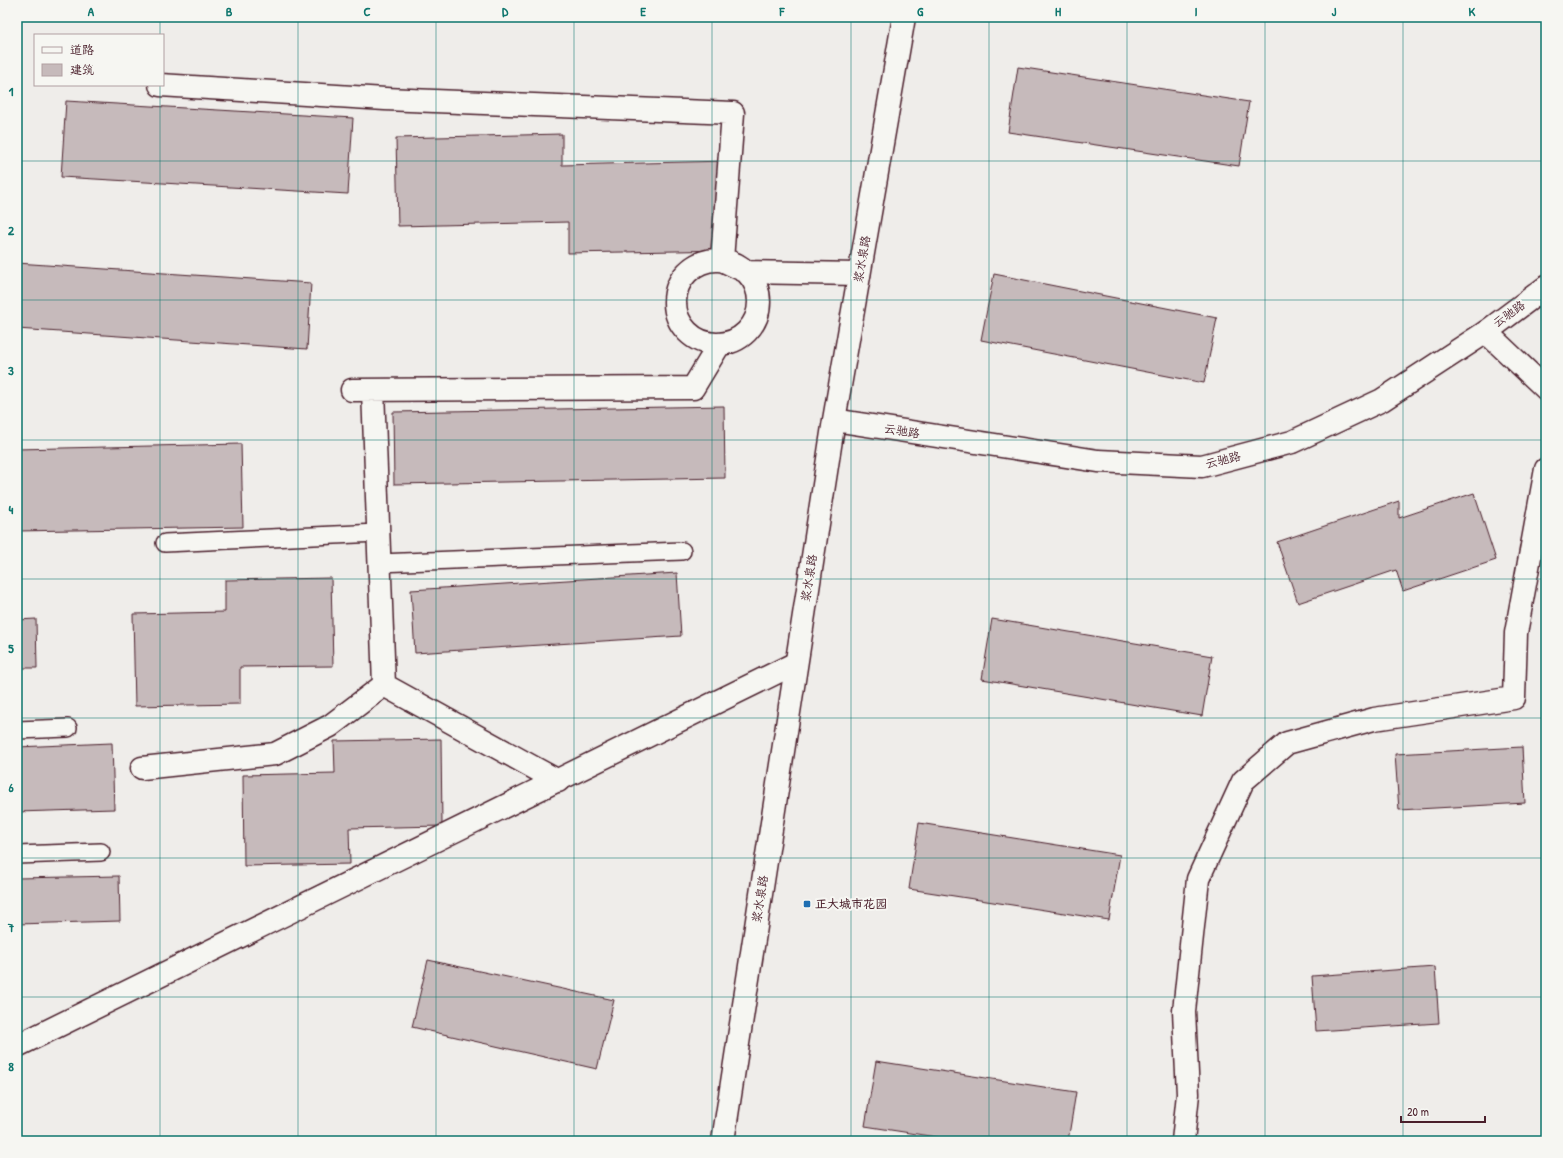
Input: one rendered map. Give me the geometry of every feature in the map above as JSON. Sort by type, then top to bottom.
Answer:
[{"type":"street","name":"浆水泉路","points":[[723,1141],[834,420],[904,17]]},
{"type":"street","points":[[164,85],[393,100],[733,113],[722,260]]},
{"type":"street","points":[[722,260],[736,264],[747,272],[756,283],[760,297],[759,311],[754,324],[745,335],[733,342],[719,345],[705,343],[692,337],[683,327],[677,315],[674,301],[678,287],[684,275],[695,266],[708,261],[722,260]]},
{"type":"street","points":[[747,272],[859,274]]},
{"type":"street","name":"云驰路","points":[[834,420],[1098,461],[1202,466],[1292,442],[1376,403],[1486,332],[1546,287]]},
{"type":"street","points":[[1486,332],[1546,389]]},
{"type":"street","points":[[384,685],[380,563],[367,390],[692,388],[719,345]]},
{"type":"street","points":[[1183,1141],[1188,1094],[1184,1011],[1198,879],[1243,781],[1287,743],[1374,719],[1514,698],[1516,633],[1546,469]]},
{"type":"street","points":[[17,1046],[796,663]]},
{"type":"street","points":[[384,685],[558,781]]},
{"type":"street","points":[[142,768],[275,754],[330,726],[384,685]]},
{"type":"lane","points":[[165,543],[378,533]]},
{"type":"lane","points":[[380,563],[682,551]]},
{"type":"lane","points":[[17,730],[68,728]]},
{"type":"lane","points":[[17,855],[101,852]]},
{"type":"building","points":[[1018,67],[1249,102],[1239,166],[1008,132]]},
{"type":"building","points":[[66,101],[353,118],[348,194],[61,177]]},
{"type":"building","points":[[562,134],[562,165],[728,161],[730,250],[568,253],[568,222],[398,226],[396,138]]},
{"type":"building","points":[[17,263],[311,283],[307,349],[17,329]]},
{"type":"building","points":[[994,274],[1217,318],[1204,383],[981,340]]},
{"type":"building","points":[[724,406],[725,478],[394,484],[393,412]]},
{"type":"building","points":[[241,444],[243,527],[17,531],[17,449]]},
{"type":"building","points":[[1474,493],[1496,560],[1403,591],[1396,570],[1298,603],[1277,542],[1399,501],[1399,518]]},
{"type":"building","points":[[677,573],[681,636],[415,653],[411,590]]},
{"type":"building","points":[[331,578],[333,666],[240,667],[240,704],[135,706],[133,614],[225,612],[225,580]]},
{"type":"building","points":[[36,619],[37,668],[17,668],[17,620]]},
{"type":"building","points":[[992,619],[1212,656],[1202,716],[982,679]]},
{"type":"building","points":[[441,739],[442,826],[349,828],[350,864],[244,866],[243,775],[335,773],[334,741]]},
{"type":"building","points":[[112,743],[114,809],[17,812],[17,747]]},
{"type":"building","points":[[1522,747],[1525,803],[1399,810],[1395,754]]},
{"type":"building","points":[[919,823],[1120,855],[1109,920],[909,889]]},
{"type":"building","points":[[119,876],[120,921],[17,924],[17,878]]},
{"type":"building","points":[[428,960],[614,1000],[597,1069],[412,1027]]},
{"type":"building","points":[[1435,967],[1439,1023],[1316,1031],[1312,976]]},
{"type":"building","points":[[876,1061],[1076,1092],[1068,1141],[962,1141],[865,1126]]},
{"type":"place","name":"正大城市花园","points":[[807,904]]}]
